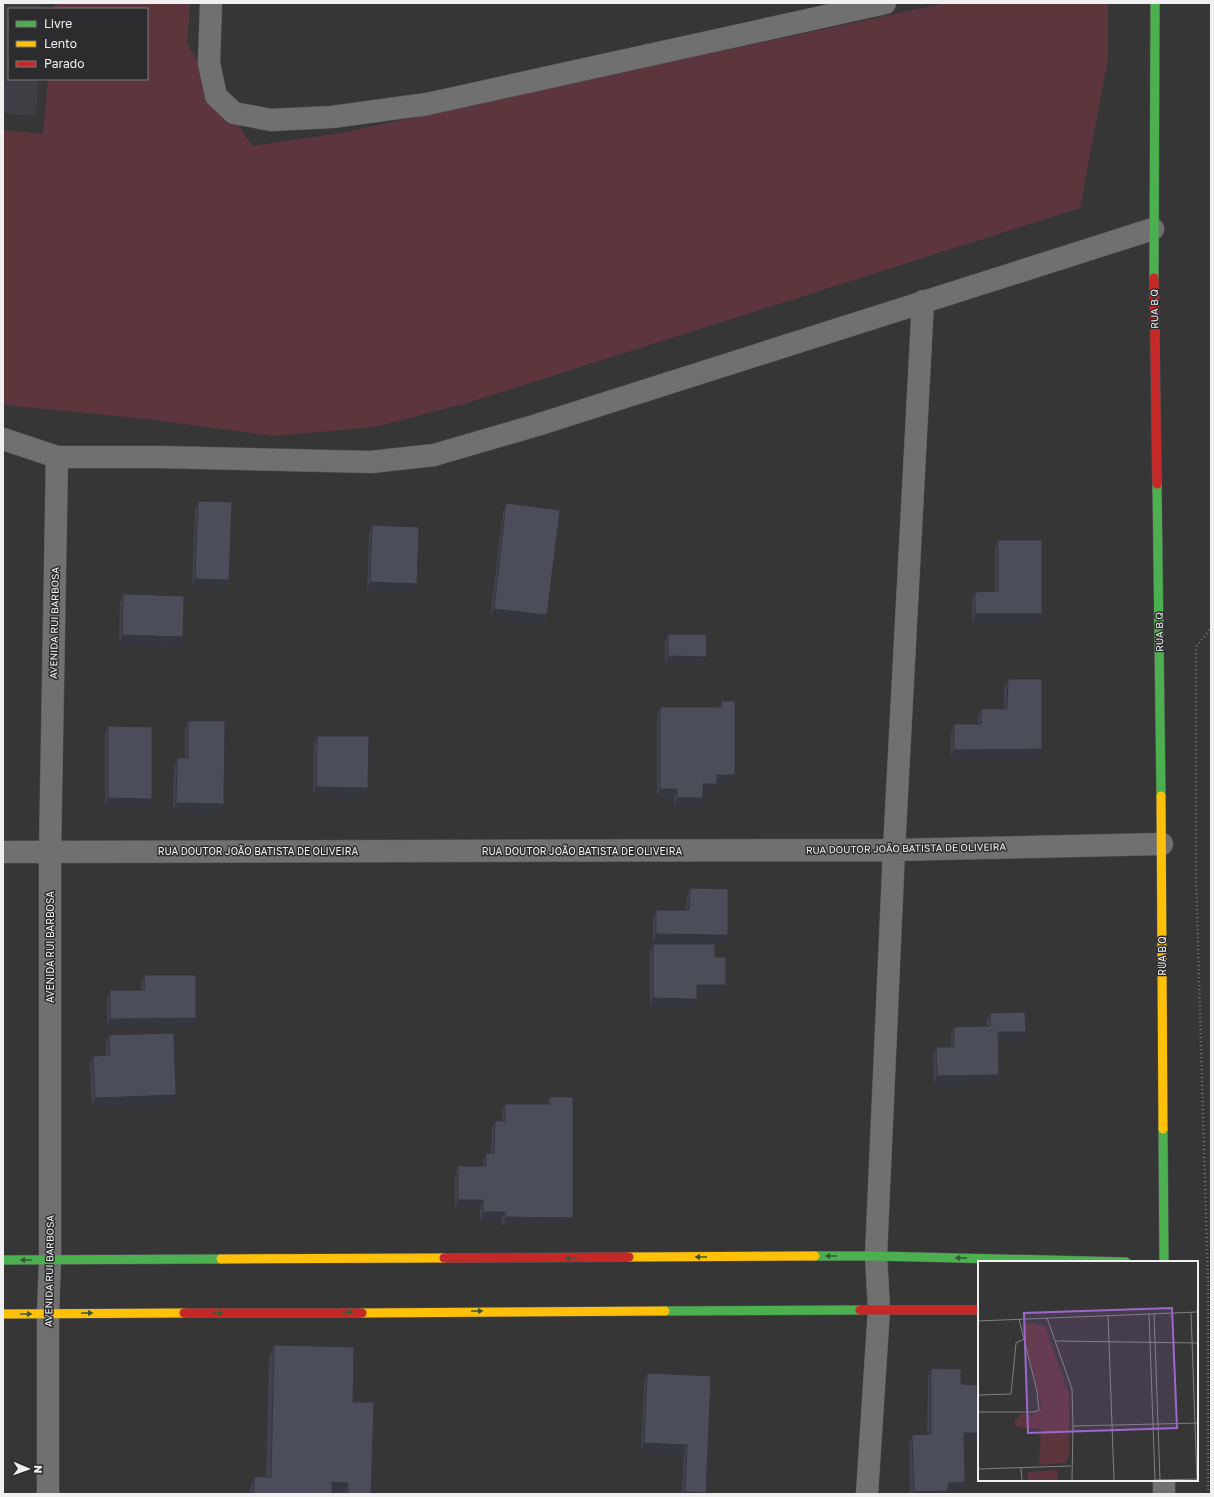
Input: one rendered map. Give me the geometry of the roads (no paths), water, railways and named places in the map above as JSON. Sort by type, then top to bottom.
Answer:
[{"type":"street","points":[[211,3],[209,63],[216,96],[234,113],[271,120],[332,117],[427,104],[885,3]]},
{"type":"street","name":"RUA B Q","points":[[1155,3],[1153,228],[1162,844],[1164,1261]]},
{"type":"street","points":[[3,440],[57,457],[159,457],[371,462],[434,455],[536,425],[1153,228]]},
{"type":"street","points":[[868,1494],[880,1309],[876,1256],[894,850],[923,301]]},
{"type":"street","name":"AVENIDA RUI BARBOSA","points":[[48,1494],[48,1314],[50,1260],[50,852],[57,457]]},
{"type":"street","name":"RUA DOUTOR JOÃO BATISTA DE OLIVEIRA","points":[[3,852],[894,850],[1162,844]]},
{"type":"street","points":[[3,1260],[876,1256],[1084,1261]]},
{"type":"street","points":[[3,1314],[880,1309],[978,1310]]},
{"type":"street","points":[[1164,1481],[1164,1494]]}]
